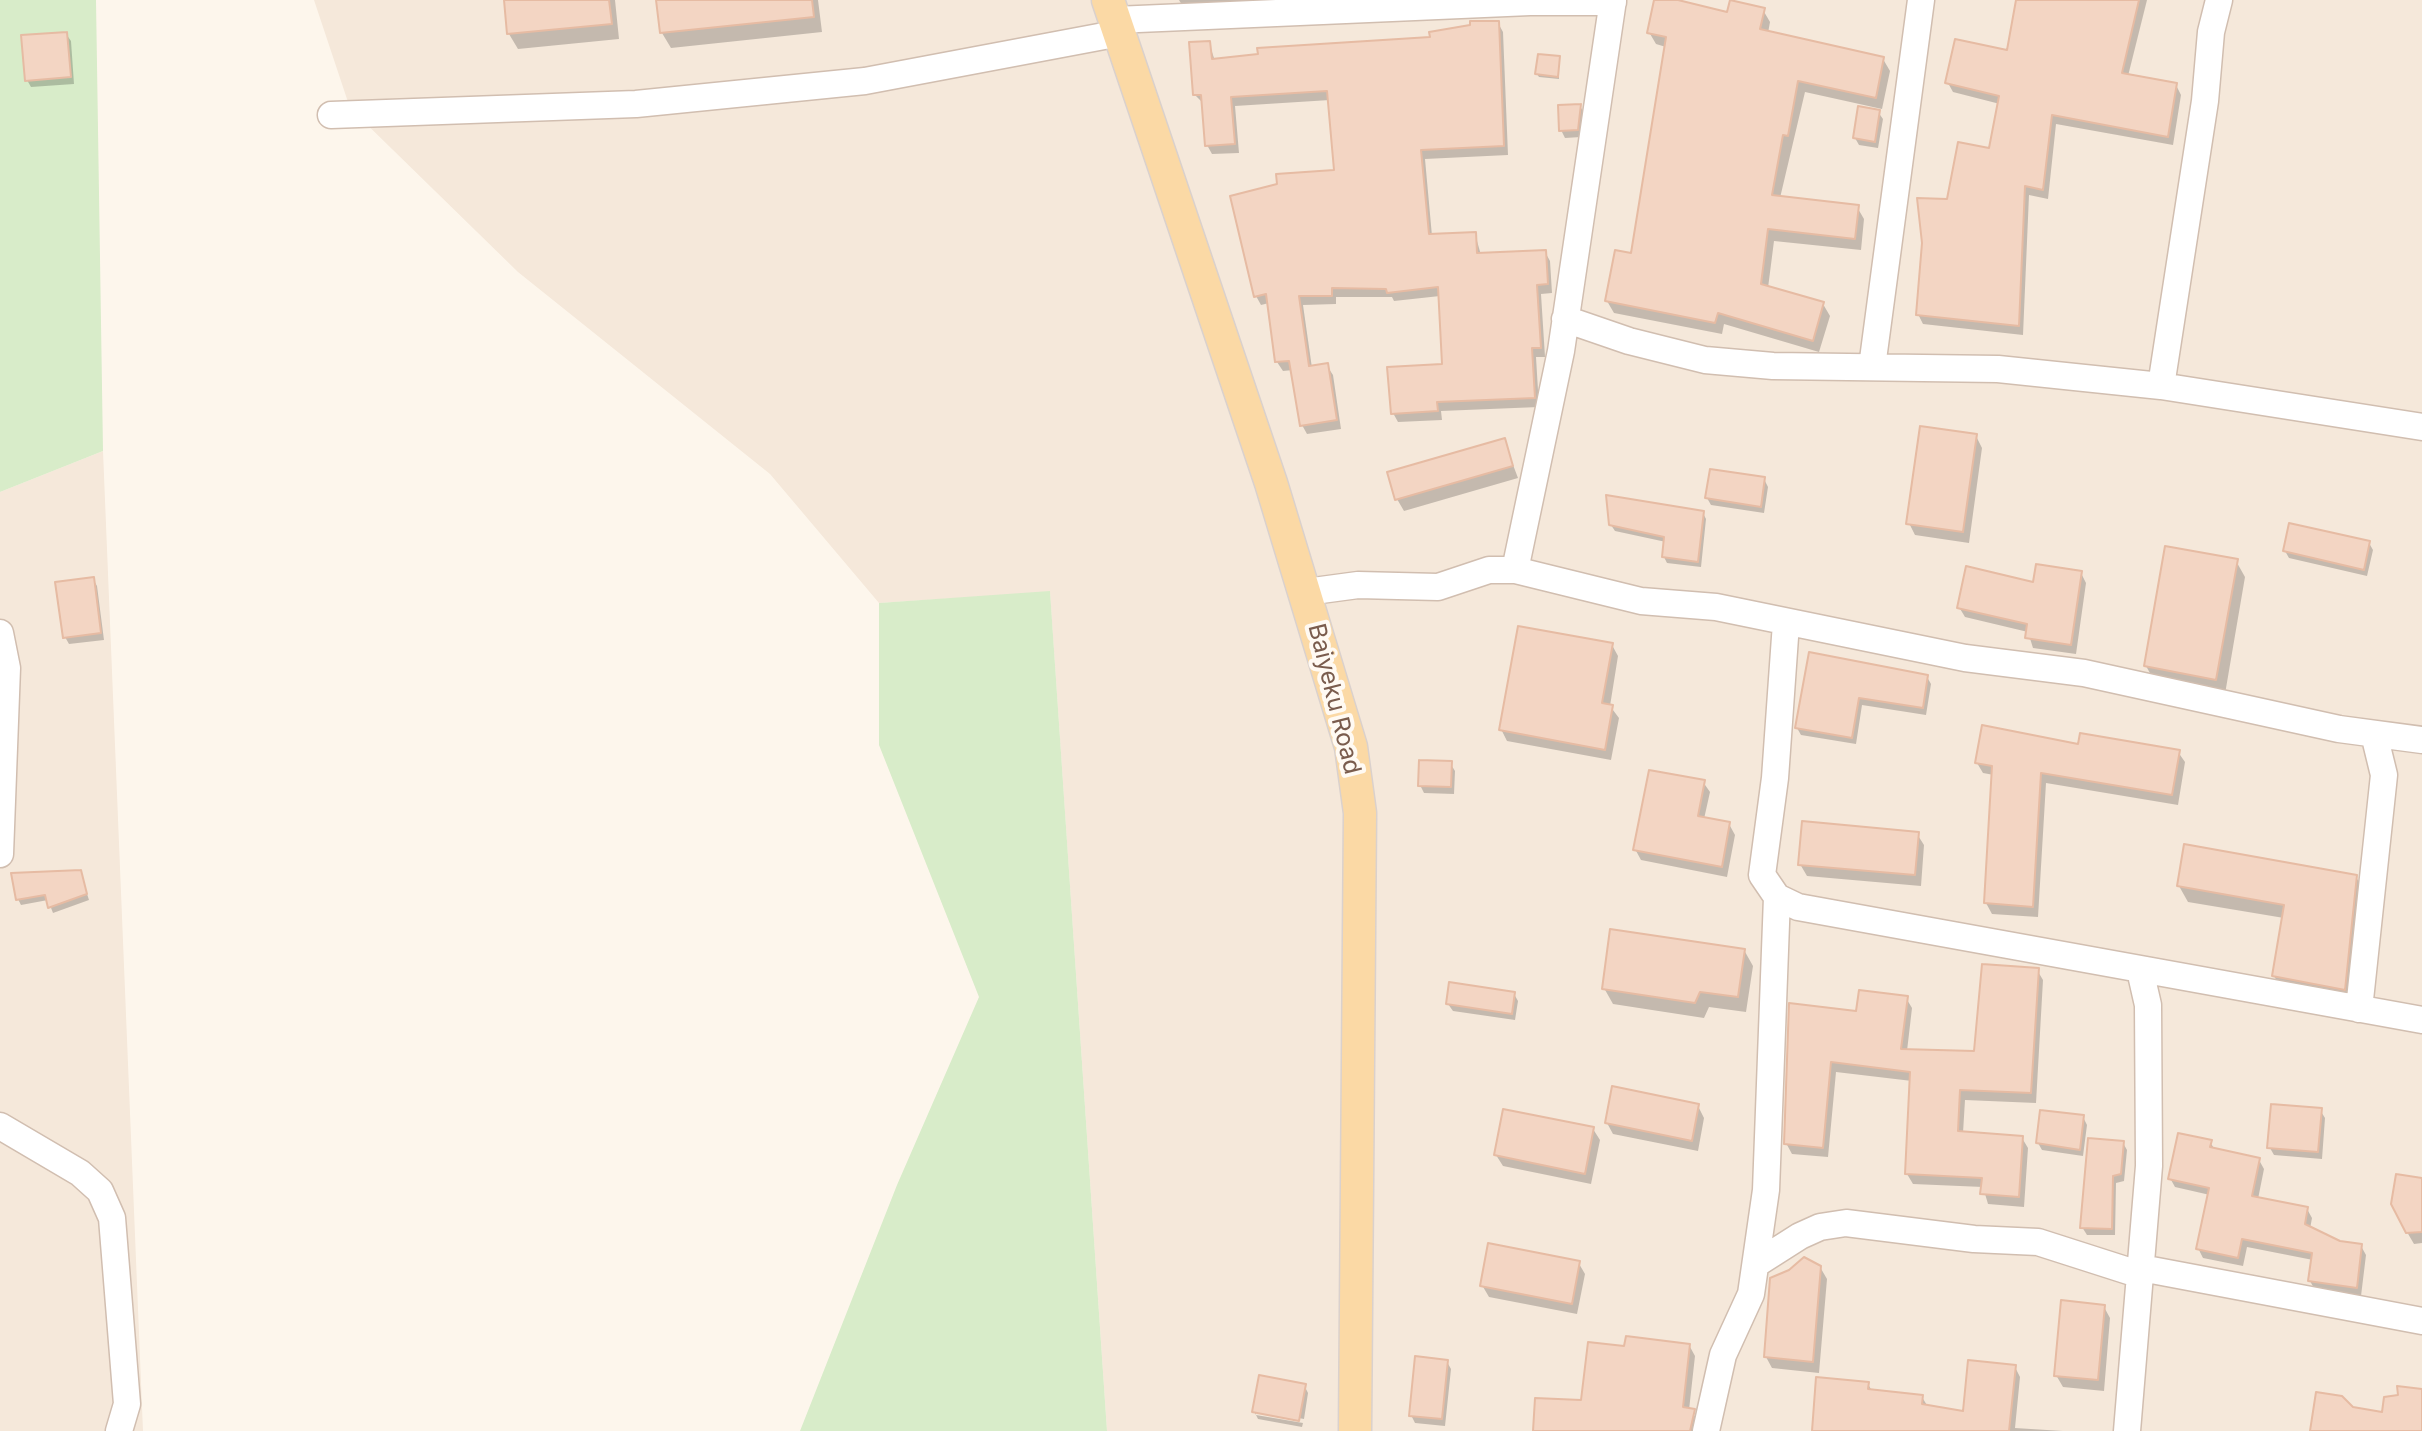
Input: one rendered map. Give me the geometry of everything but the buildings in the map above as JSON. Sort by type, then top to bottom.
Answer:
[{"type":"main road","name":"Baiyeku Road","points":[[1115,18],[1306,592],[1351,747],[1360,813],[1355,1431]]},
{"type":"street","points":[[1872,367],[1921,0]]},
{"type":"street","points":[[2161,386],[2219,0]]},
{"type":"street","points":[[331,115],[636,104],[865,81],[1115,18],[1613,1],[1565,319],[1515,570]]},
{"type":"street","points":[[1565,319],[1643,345],[1705,360],[1773,366],[1998,369],[2161,386],[2422,427]]},
{"type":"street","points":[[1306,592],[1358,585],[1438,587],[1489,570],[1515,570],[1641,601],[1716,607],[1965,658],[2084,673],[2374,734],[2422,740]]},
{"type":"street","points":[[1786,623],[1775,778],[1762,875],[1777,897],[1798,907],[2422,1020]]},
{"type":"street","points":[[0,633],[7,668],[0,854]]},
{"type":"street","points":[[2359,1009],[2384,775],[2374,734]]},
{"type":"street","points":[[1706,1431],[1723,1355],[1751,1294],[1766,1190],[1777,897]]},
{"type":"street","points":[[2127,1431],[2149,1166],[2148,1005],[2153,972]]},
{"type":"street","points":[[0,1126],[80,1173],[100,1191],[112,1218],[127,1404],[119,1431]]},
{"type":"street","points":[[1756,1264],[1800,1236],[1820,1227],[1846,1223],[1974,1239],[2038,1242],[2141,1272],[2422,1321]]},
{"type":"shaded area","points":[[314,0],[2422,0],[2422,1431],[1107,1431],[1050,592],[879,603],[770,474],[518,272],[350,108]]},
{"type":"shaded area","points":[[103,451],[143,1431],[0,1431],[0,492]]},
{"type":"green space","points":[[0,0],[96,0],[103,451],[0,492]]},
{"type":"green space","points":[[1050,591],[1107,1431],[800,1431],[897,1185],[979,997],[879,745],[879,603]]}]
